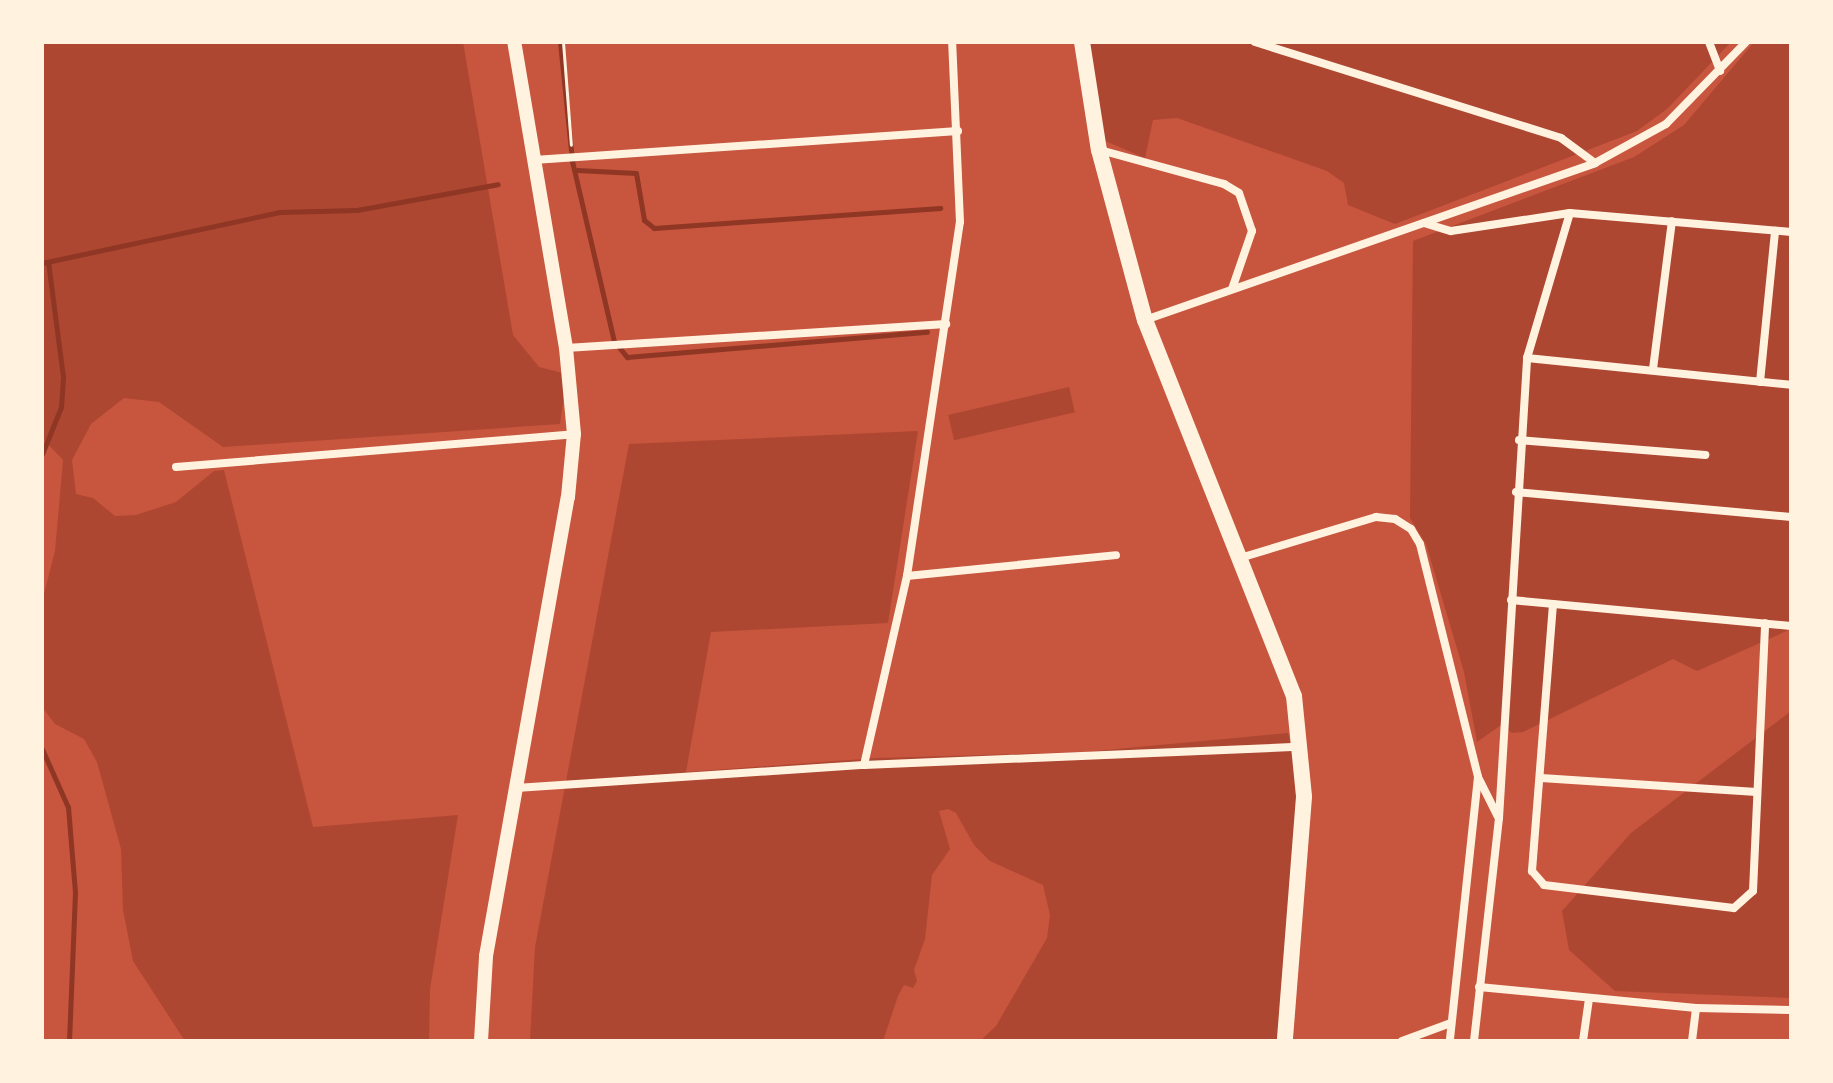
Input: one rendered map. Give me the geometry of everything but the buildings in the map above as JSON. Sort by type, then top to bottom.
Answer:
[{"type":"main road","points":[[481,1041],[486,956],[574,434],[566,348],[514,42]]},
{"type":"main road","points":[[1082,42],[1099,150],[1145,320],[1294,696],[1302,747],[1304,797],[1285,1041]]},
{"type":"street","points":[[864,765],[907,576],[960,222],[952,42]]},
{"type":"street","points":[[1255,42],[1561,138],[1595,163]]},
{"type":"street","points":[[1709,42],[1720,71]]},
{"type":"street","points":[[1145,320],[1595,163],[1666,124],[1746,42]]},
{"type":"street","points":[[534,160],[958,131]]},
{"type":"street","points":[[1099,150],[1224,184],[1239,193],[1252,231],[1232,289]]},
{"type":"street","points":[[1424,223],[1451,231],[1570,213],[1791,232]]},
{"type":"street","points":[[1474,1041],[1499,818],[1519,440],[1527,358],[1570,213]]},
{"type":"street","points":[[1653,369],[1672,221]]},
{"type":"street","points":[[1760,382],[1775,231]]},
{"type":"street","points":[[566,348],[946,324]]},
{"type":"street","points":[[1527,358],[1791,385]]},
{"type":"street","points":[[176,467],[574,434]]},
{"type":"street","points":[[1519,440],[1705,455]]},
{"type":"street","points":[[1516,492],[1791,517]]},
{"type":"street","points":[[1240,558],[1376,517],[1395,519],[1411,529],[1420,544],[1478,777],[1499,818]]},
{"type":"street","points":[[907,576],[1116,555]]},
{"type":"street","points":[[1511,600],[1791,626]]},
{"type":"street","points":[[1553,604],[1532,871],[1544,885],[1734,908],[1753,891],[1765,623]]},
{"type":"street","points":[[516,788],[864,765],[1302,747]]},
{"type":"street","points":[[1450,1041],[1478,777]]},
{"type":"street","points":[[1541,778],[1757,792]]},
{"type":"street","points":[[1479,987],[1696,1008],[1791,1010]]},
{"type":"street","points":[[1583,1041],[1589,999]]},
{"type":"street","points":[[1692,1041],[1696,1008]]},
{"type":"street","points":[[1402,1041],[1451,1023]]},
{"type":"path","points":[[563,42],[572,157]]},
{"type":"shaded area","points":[[42,42],[463,42],[513,335],[539,367],[567,374],[560,424],[223,447],[159,402],[124,398],[91,424],[72,460],[76,494],[93,498],[115,516],[136,515],[176,502],[214,471],[224,470],[313,827],[458,815],[430,989],[429,1041],[185,1041],[133,961],[123,910],[121,849],[97,762],[84,739],[55,724],[42,707],[42,602],[55,551],[63,460],[42,438]]},
{"type":"shaded area","points":[[1087,42],[1731,42],[1667,109],[1637,131],[1395,224],[1348,205],[1344,183],[1327,171],[1177,118],[1153,120],[1145,158],[1103,140]]},
{"type":"shaded area","points":[[1754,42],[1791,42],[1791,629],[1697,671],[1673,659],[1523,732],[1512,733],[1501,725],[1477,742],[1464,672],[1426,544],[1410,518],[1413,241],[1634,157],[1684,125]]},
{"type":"shaded area","points":[[1069,387],[1075,412],[954,440],[948,415]]},
{"type":"shaded area","points":[[918,431],[888,623],[711,632],[686,772],[877,758],[1085,752],[1288,733],[1305,810],[1286,1041],[980,1041],[996,1026],[1047,938],[1050,915],[1043,885],[990,861],[974,845],[956,813],[948,809],[939,811],[950,849],[932,875],[925,939],[914,970],[917,981],[913,988],[904,985],[883,1041],[530,1041],[535,947],[629,444]]},
{"type":"shaded area","points":[[1791,711],[1791,998],[1615,991],[1569,950],[1562,911],[1631,833]]},
{"type":"waterway","points":[[560,42],[572,161],[614,341],[627,357],[927,332]]},
{"type":"waterway","points":[[577,170],[636,173],[644,220],[654,228],[940,208]]},
{"type":"waterway","points":[[42,263],[279,212],[357,210],[498,184]]},
{"type":"waterway","points":[[42,454],[61,407],[63,377],[48,262]]},
{"type":"waterway","points":[[42,749],[68,807],[75,892],[69,1041]]}]
